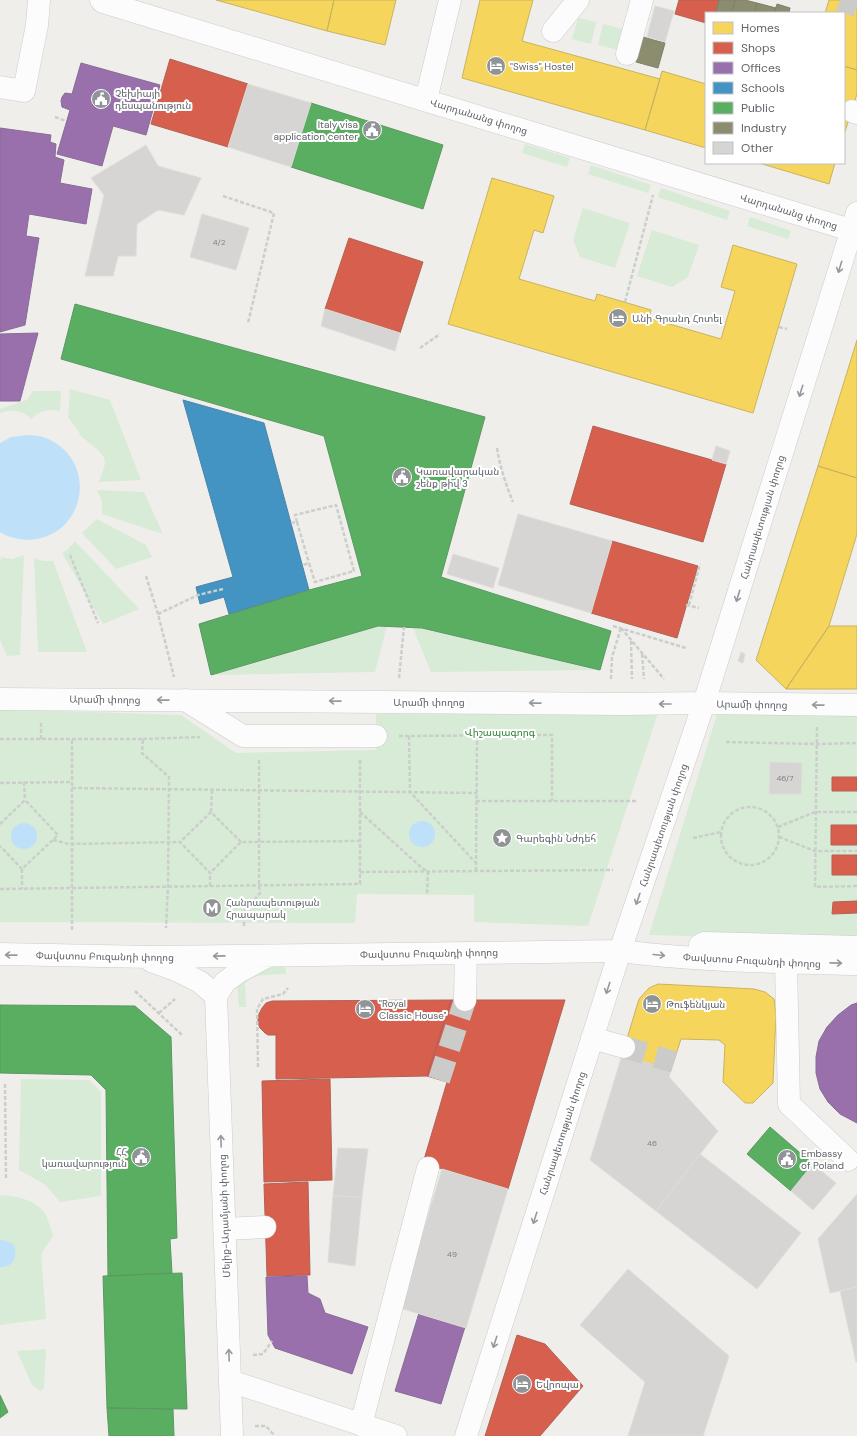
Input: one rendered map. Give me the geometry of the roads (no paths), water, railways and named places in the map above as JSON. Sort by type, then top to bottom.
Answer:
[{"type":"street","points":[[0,87],[24,91],[37,25],[39,0]]},
{"type":"street","points":[[426,100],[450,0]]},
{"type":"street","points":[[553,31],[578,0]]},
{"type":"street","points":[[627,54],[642,0]]},
{"type":"street","name":"Վարդանանց փողոց","points":[[98,1],[426,100],[855,225]]},
{"type":"street","name":"Հանրապետության փողոց","points":[[466,1436],[620,951],[704,703],[855,225]]},
{"type":"street","name":"Արամի փողոց","points":[[0,699],[848,705]]},
{"type":"street","points":[[185,700],[243,736],[365,740],[360,702]]},
{"type":"street","points":[[848,705],[857,722]]},
{"type":"street","points":[[682,957],[704,943],[857,947]]},
{"type":"street","name":"Փավստոս Բուզանդի փողոց","points":[[0,954],[134,957],[620,951],[682,957],[786,963],[857,964]]},
{"type":"street","points":[[465,1000],[466,953]]},
{"type":"street","points":[[134,957],[158,963],[178,971],[200,982],[216,996],[225,982],[240,970],[252,963],[272,955]]},
{"type":"street","points":[[786,963],[789,1104],[848,1160]]},
{"type":"street","name":"Մելիք-Ադամյանի փողոց","points":[[216,996],[232,1436]]},
{"type":"street","points":[[592,1038],[624,1048]]},
{"type":"street","points":[[362,1424],[428,1168]]},
{"type":"street","points":[[224,1229],[265,1227]]},
{"type":"street","points":[[230,1381],[396,1436]]},
{"type":"water","points":[[28,435],[46,438],[63,449],[74,464],[79,480],[79,498],[73,514],[62,527],[46,537],[26,540],[0,532],[0,443],[11,437]]},
{"type":"water","points":[[422,821],[431,825],[435,834],[431,843],[422,847],[413,843],[409,834],[413,825]]},
{"type":"water","points":[[24,823],[33,827],[37,836],[33,845],[24,849],[15,845],[11,836],[15,827]]},
{"type":"water","points":[[0,1240],[13,1244],[15,1248],[14,1260],[5,1267],[0,1267]]},
{"type":"tunnel","points":[[840,0],[857,6]]},
{"type":"tunnel","points":[[439,1080],[465,1000]]},
{"type":"tunnel","points":[[624,1047],[674,1062]]},
{"type":"place","name":"\"Swiss\" Hostel","points":[[496,66]]},
{"type":"place","name":"Չեխիայի դեսպանություն","points":[[101,99]]},
{"type":"place","name":"Italy visa application center","points":[[372,130]]},
{"type":"place","name":"Անի Գրանդ Հոտել","points":[[618,318]]},
{"type":"place","name":"Կառավարական շենք թիվ 3","points":[[402,477]]},
{"type":"place","name":"Գարեգին Նժդեհ","points":[[502,838]]},
{"type":"place","name":"Հանրապետության Հրապարակ","points":[[212,908]]},
{"type":"place","name":"Թուֆենկյան","points":[[652,1004]]},
{"type":"place","name":"\"Royal Classic House\"","points":[[365,1009]]},
{"type":"place","name":"ՀՀ կառավարություն","points":[[141,1157]]},
{"type":"place","name":"Embassy of Poland","points":[[787,1159]]},
{"type":"place","name":"Եվրոպա","points":[[522,1384]]},
{"type":"park label","name":"Վիշապագորգ","points":[[500,732]]}]
